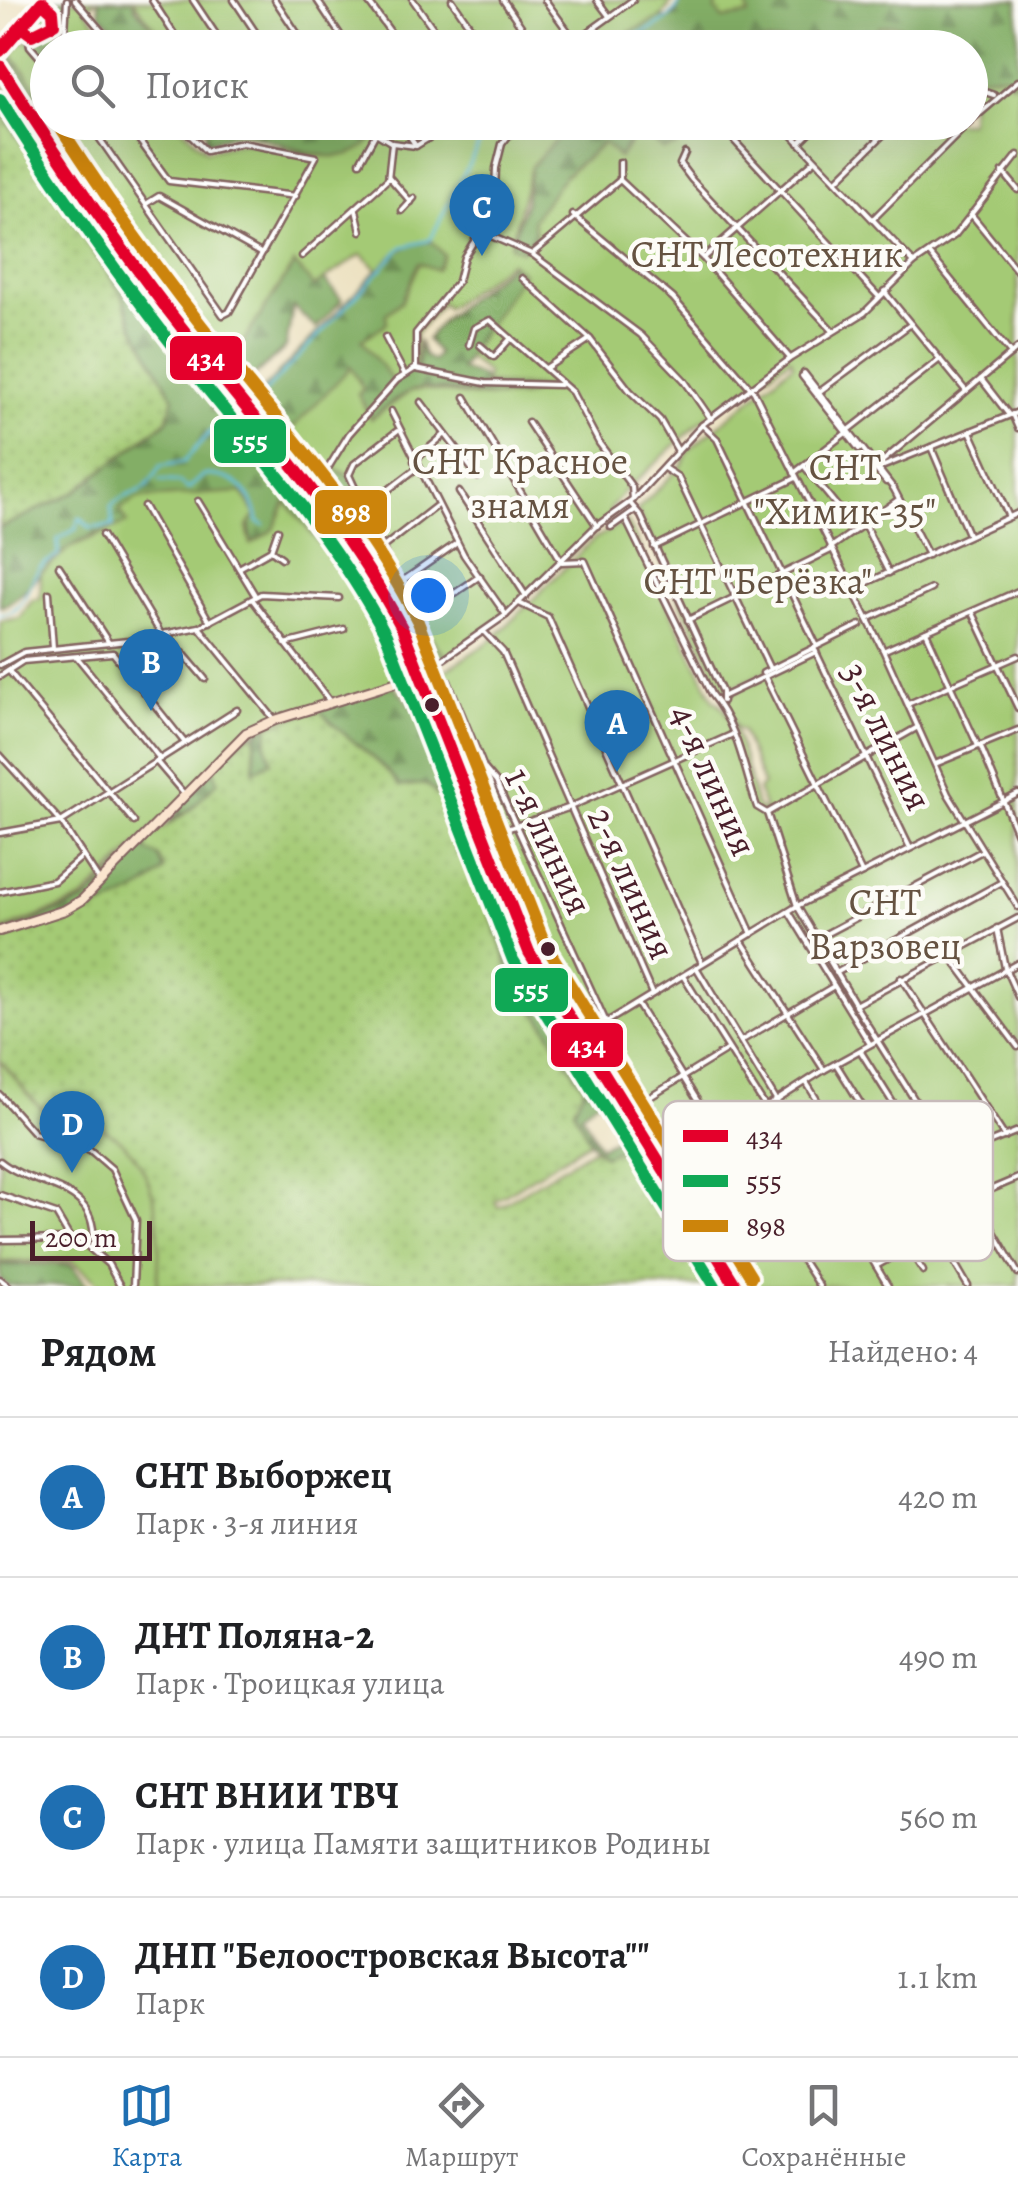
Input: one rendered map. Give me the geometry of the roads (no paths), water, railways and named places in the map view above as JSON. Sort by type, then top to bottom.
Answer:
[{"type":"main road","points":[[0,66],[30,115]]},
{"type":"main road","points":[[45,140],[118,257],[255,427],[314,492],[342,529],[402,628],[481,837],[542,976],[663,1170]]},
{"type":"main road","points":[[48,140],[157,296],[220,376],[231,398]]},
{"type":"main road","points":[[255,427],[363,572],[413,658]]},
{"type":"main road","points":[[723,1261],[736,1286]]},
{"type":"street","points":[[65,30],[67,0]]},
{"type":"street","points":[[76,0],[101,30]]},
{"type":"street","points":[[152,0],[172,30]]},
{"type":"street","points":[[193,0],[213,30]]},
{"type":"street","points":[[234,0],[254,30]]},
{"type":"street","points":[[275,0],[295,30]]},
{"type":"street","points":[[317,0],[337,30]]},
{"type":"street","points":[[367,0],[389,30]]},
{"type":"street","points":[[413,0],[434,30]]},
{"type":"street","points":[[452,0],[473,30]]},
{"type":"street","points":[[503,0],[524,30]]},
{"type":"street","points":[[546,0],[567,30]]},
{"type":"street","points":[[597,0],[610,16]]},
{"type":"street","points":[[591,30],[633,0]]},
{"type":"street","points":[[0,51],[42,1],[53,12],[54,24],[46,30]]},
{"type":"street","points":[[21,27],[28,34],[30,46]]},
{"type":"street","points":[[988,104],[1018,82]]},
{"type":"street","points":[[988,94],[996,96]]},
{"type":"street","points":[[101,140],[223,315],[229,312],[317,159],[314,155],[242,142],[206,152],[194,140]]},
{"type":"street","points":[[139,140],[169,182],[296,196]]},
{"type":"street","points":[[360,162],[372,140]]},
{"type":"street","points":[[387,140],[416,146],[426,140]]},
{"type":"street","points":[[412,140],[416,146]]},
{"type":"street","points":[[416,368],[416,333],[455,286],[464,257],[484,233],[494,210],[496,168],[505,140]]},
{"type":"street","points":[[732,140],[879,297]]},
{"type":"street","points":[[796,140],[914,263]]},
{"type":"street","points":[[799,143],[802,140]]},
{"type":"street","points":[[836,181],[878,140]]},
{"type":"street","points":[[873,219],[952,140]]},
{"type":"street","points":[[302,256],[389,177],[392,143]]},
{"type":"street","points":[[685,153],[680,164],[833,331]]},
{"type":"street","points":[[0,931],[65,910],[101,883],[239,738],[274,720],[420,676],[485,633],[598,526],[631,502],[702,425],[790,358],[864,313],[914,263],[954,235],[1018,155]]},
{"type":"street","points":[[703,258],[815,160]]},
{"type":"street","points":[[620,162],[620,180],[703,258],[790,358]]},
{"type":"street","points":[[1003,172],[1018,190]]},
{"type":"street","points":[[389,177],[412,200],[402,211]]},
{"type":"street","points":[[532,254],[573,215],[620,180]]},
{"type":"street","points":[[146,204],[159,196],[261,253]]},
{"type":"street","points":[[356,210],[362,231]]},
{"type":"street","points":[[970,213],[1018,272]]},
{"type":"street","points":[[573,215],[652,280],[718,347],[751,388],[884,650],[961,819],[1018,907]]},
{"type":"street","points":[[484,233],[532,254],[616,315],[675,370],[711,419]]},
{"type":"street","points":[[929,252],[1011,354]]},
{"type":"street","points":[[522,278],[590,339],[630,392],[660,420],[669,442],[678,450]]},
{"type":"street","points":[[884,291],[966,391]]},
{"type":"street","points":[[469,346],[474,328],[492,321],[578,401],[600,442],[632,487],[631,502],[722,697],[757,807],[767,813],[797,906],[916,1101]]},
{"type":"street","points":[[819,392],[911,324]]},
{"type":"street","points":[[384,338],[404,374]]},
{"type":"street","points":[[480,345],[494,357],[510,338]]},
{"type":"street","points":[[546,368],[590,339]]},
{"type":"street","points":[[878,468],[1018,349]]},
{"type":"street","points":[[654,547],[795,476],[940,359]]},
{"type":"street","points":[[314,492],[345,438],[404,374],[416,368],[484,384],[556,383]]},
{"type":"street","points":[[859,449],[803,375],[878,468],[928,555]]},
{"type":"street","points":[[981,379],[1013,414],[1018,428]]},
{"type":"street","points":[[465,398],[562,562]]},
{"type":"street","points":[[421,402],[478,477]]},
{"type":"street","points":[[390,411],[457,543],[506,615]]},
{"type":"street","points":[[878,468],[1013,414]]},
{"type":"street","points":[[528,422],[598,526]]},
{"type":"street","name":"3-я линия","points":[[702,425],[716,438],[910,848]]},
{"type":"street","points":[[366,506],[350,473],[399,430]]},
{"type":"street","points":[[970,431],[1009,517]]},
{"type":"street","points":[[414,461],[444,435]]},
{"type":"street","points":[[930,447],[969,536]]},
{"type":"street","points":[[868,460],[886,482]]},
{"type":"street","points":[[804,466],[856,530]]},
{"type":"street","points":[[342,529],[417,468]]},
{"type":"street","points":[[664,468],[678,477],[770,669]]},
{"type":"street","points":[[460,492],[526,596]]},
{"type":"street","points":[[688,620],[831,549],[898,500]]},
{"type":"street","points":[[198,501],[285,644],[331,702]]},
{"type":"street","points":[[144,506],[210,622]]},
{"type":"street","points":[[382,548],[436,506]]},
{"type":"street","points":[[611,527],[636,510]]},
{"type":"street","points":[[851,590],[1018,512]]},
{"type":"street","points":[[363,514],[401,582],[416,620]]},
{"type":"street","points":[[626,520],[711,694],[722,697],[860,625]]},
{"type":"street","points":[[864,524],[889,573]]},
{"type":"street","points":[[239,568],[271,550],[278,530]]},
{"type":"street","points":[[102,535],[164,633],[206,679]]},
{"type":"street","points":[[401,582],[457,543]]},
{"type":"street","name":"4-я линия","points":[[575,549],[584,560],[752,934]]},
{"type":"street","points":[[271,550],[282,558]]},
{"type":"street","points":[[562,562],[584,560]]},
{"type":"street","points":[[59,566],[109,643]]},
{"type":"street","points":[[402,628],[480,576]]},
{"type":"street","points":[[867,621],[931,590]]},
{"type":"street","points":[[884,650],[1018,592]]},
{"type":"street","points":[[49,593],[52,648]]},
{"type":"street","points":[[0,665],[24,652],[109,643],[200,627],[254,597],[339,598]]},
{"type":"street","points":[[519,603],[548,617],[702,963]]},
{"type":"street","points":[[972,612],[1018,708]]},
{"type":"street","points":[[200,627],[274,720]]},
{"type":"street","points":[[285,644],[344,629]]},
{"type":"street","points":[[926,632],[1018,836]]},
{"type":"street","name":"2-я линия","points":[[485,633],[503,652],[652,994]]},
{"type":"street","points":[[764,675],[816,649]]},
{"type":"street","points":[[0,676],[23,661],[112,653],[185,743]]},
{"type":"street","points":[[78,656],[185,796]]},
{"type":"street","points":[[908,704],[1018,656]]},
{"type":"street","points":[[9,671],[134,822]]},
{"type":"street","points":[[764,675],[862,873]]},
{"type":"street","name":"1-я линия","points":[[448,681],[606,1022]]},
{"type":"street","points":[[0,832],[61,822],[237,710]]},
{"type":"street","points":[[767,813],[918,727]]},
{"type":"street","points":[[935,764],[1018,730]]},
{"type":"street","points":[[481,837],[568,808],[732,734]]},
{"type":"street","points":[[0,756],[61,822],[101,883]]},
{"type":"street","points":[[580,1039],[788,911],[961,819],[1018,794]]},
{"type":"street","points":[[816,939],[982,851]]},
{"type":"street","points":[[0,892],[54,882],[84,856]]},
{"type":"street","points":[[836,973],[1002,882]]},
{"type":"street","points":[[788,911],[870,1044]]},
{"type":"street","points":[[854,1004],[1018,918]]},
{"type":"street","points":[[997,928],[1005,968],[1018,998]]},
{"type":"street","points":[[741,940],[824,1070]]},
{"type":"street","points":[[948,953],[1018,1046]]},
{"type":"street","points":[[696,967],[777,1100],[1018,963]]},
{"type":"street","points":[[683,975],[762,1101]]},
{"type":"street","points":[[901,978],[981,1101]]},
{"type":"street","points":[[741,1041],[834,986]]},
{"type":"street","points":[[637,1003],[699,1101]]},
{"type":"street","points":[[591,1032],[663,1141]]},
{"type":"street","points":[[637,1105],[728,1048]]},
{"type":"street","points":[[860,1050],[892,1101]]},
{"type":"street","points":[[836,1064],[859,1101]]},
{"type":"street","points":[[806,1082],[818,1101]]},
{"type":"street","points":[[0,1095],[34,1132],[90,1150],[112,1169],[136,1220],[134,1286]]},
{"type":"street","points":[[993,1119],[1005,1137]]},
{"type":"street","points":[[993,1142],[1018,1131]]},
{"type":"street","points":[[0,1161],[24,1177],[71,1192],[89,1217],[94,1250]]},
{"type":"street","points":[[993,1189],[1018,1178]]},
{"type":"street","points":[[0,1195],[56,1214],[70,1238]]},
{"type":"street","points":[[993,1231],[1018,1273]]},
{"type":"street","points":[[0,1240],[70,1238],[94,1250],[114,1272],[120,1286]]},
{"type":"street","points":[[716,1286],[739,1261]]},
{"type":"street","points":[[803,1261],[819,1286]]},
{"type":"street","points":[[873,1261],[888,1286]]},
{"type":"street","points":[[876,1266],[885,1261]]},
{"type":"street","points":[[917,1261],[923,1271]]},
{"type":"street","points":[[955,1261],[968,1286]]},
{"type":"street","points":[[731,1270],[750,1286]]},
{"type":"street","points":[[0,1279],[9,1286]]},
{"type":"waterway","points":[[649,30],[668,18],[681,0]]},
{"type":"waterway","points":[[0,615],[21,604],[39,569],[58,556],[58,539],[76,529],[80,518],[90,528],[113,526],[111,506],[143,489],[160,466],[184,462],[212,430],[251,407],[402,247],[430,240],[481,140]]},
{"type":"waterway","points":[[159,480],[178,482],[188,489],[204,475],[225,478],[247,494],[258,522],[264,525]]},
{"type":"place","name":"СНТ ВНИИ ТВЧ","points":[[482,256]]},
{"type":"place","name":"ДНТ Поляна-2","points":[[151,711]]},
{"type":"place","name":"СНТ Выборжец","points":[[617,772]]},
{"type":"place","name":"ДНП \"Белоостровская Высота\"\"","points":[[72,1173]]},
{"type":"park label","name":"СНТ Лесотехник","points":[[767,254]]},
{"type":"park label","name":"СНТ Красное знамя","points":[[520,483]]},
{"type":"park label","name":"СНТ \"Химик-35\"","points":[[845,489]]},
{"type":"park label","name":"СНТ \"Берёзка\"","points":[[758,581]]},
{"type":"park label","name":"СНТ Варзовец","points":[[885,924]]}]
